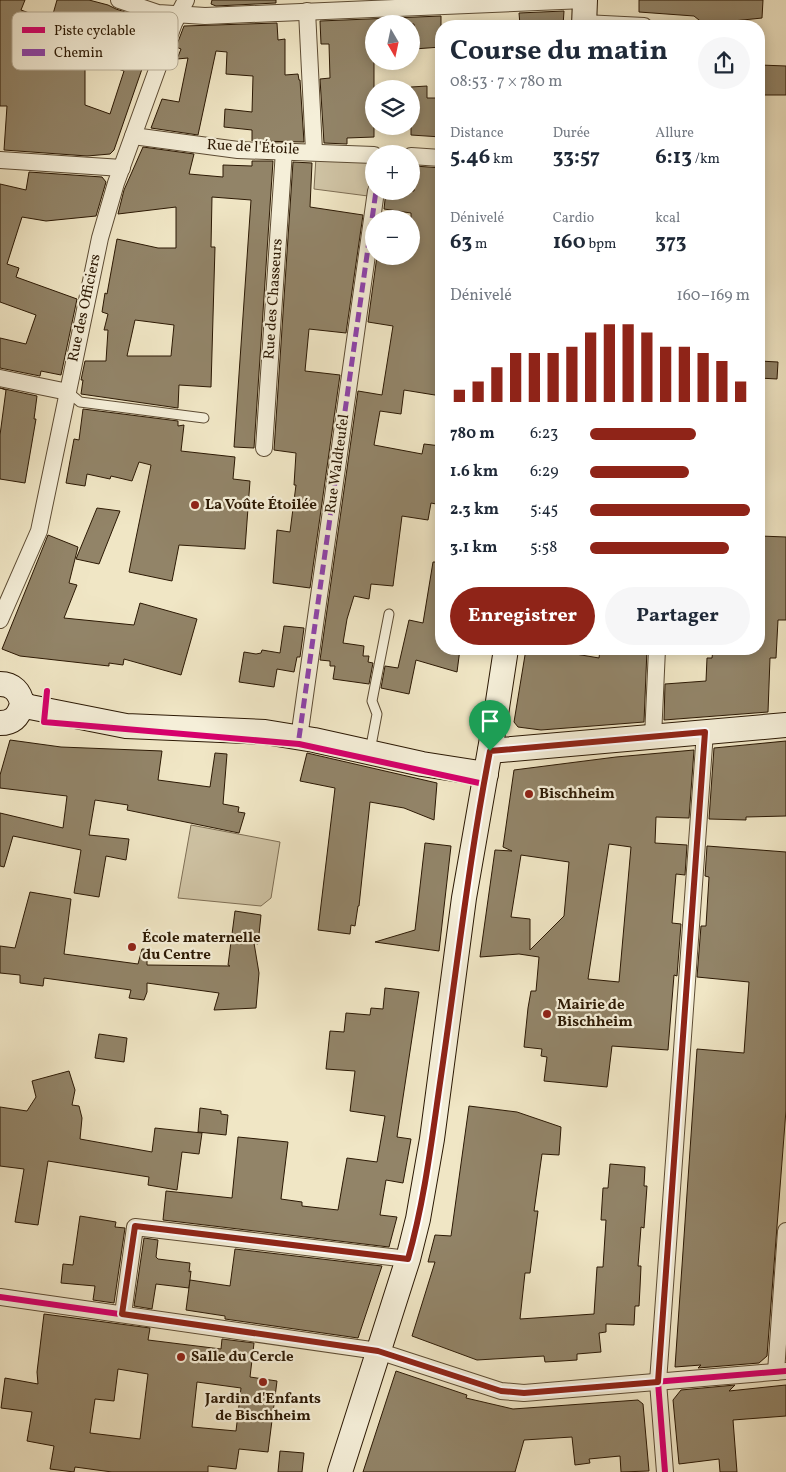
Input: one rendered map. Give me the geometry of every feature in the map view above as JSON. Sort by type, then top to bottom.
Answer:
[{"type":"main road","points":[[340,1472],[408,1259],[418,1219],[432,1139],[464,898],[505,655]]},
{"type":"main road","points":[[0,684],[10,685],[16,689],[22,704],[15,718],[1,726]]},
{"type":"main road","points":[[22,704],[126,726],[265,732],[422,764],[486,774]]},
{"type":"main road","points":[[490,751],[786,725]]},
{"type":"street","points":[[118,0],[155,12]]},
{"type":"street","points":[[162,12],[182,7],[205,16],[307,11],[585,16],[609,20]]},
{"type":"street","points":[[307,11],[314,152]]},
{"type":"street","name":"Rue des Officiers","points":[[0,620],[39,531],[100,238],[122,168],[157,70]]},
{"type":"street","name":"Rue de l'Étoile","points":[[133,136],[238,150],[365,155]]},
{"type":"street","name":"Rue des Chasseurs","points":[[264,448],[284,151]]},
{"type":"street","points":[[420,157],[435,158]]},
{"type":"street","points":[[0,160],[122,168]]},
{"type":"street","name":"Rue Waldteufel","points":[[299,738],[375,200]]},
{"type":"street","points":[[0,378],[68,392]]},
{"type":"street","points":[[652,737],[657,655]]},
{"type":"street","points":[[665,1472],[658,1382],[705,732]]},
{"type":"street","points":[[122,1314],[135,1226],[408,1259]]},
{"type":"street","points":[[0,1297],[378,1351],[490,1388],[511,1392],[524,1393],[781,1372],[786,1231]]},
{"type":"lane","points":[[68,392],[80,402],[204,418]]},
{"type":"lane","points":[[370,753],[377,714],[372,700],[389,614]]},
{"type":"shaded area","points":[[316,157],[365,160],[365,196],[314,189]]},
{"type":"shaded area","points":[[191,825],[280,842],[271,898],[261,906],[178,898]]},
{"type":"building","points":[[0,0],[25,0],[21,10],[26,12],[12,12],[12,70],[85,70],[85,105],[110,114],[124,71],[121,70],[142,70],[114,150],[110,154],[87,156],[4,150],[7,106],[0,106]]},
{"type":"building","points":[[57,0],[89,0],[125,12],[54,12]]},
{"type":"building","points":[[212,0],[276,0],[276,3],[216,6],[211,4]]},
{"type":"building","points":[[639,0],[763,0],[762,18],[743,20],[699,20],[694,16],[639,12]]},
{"type":"building","points":[[564,11],[563,20],[520,20],[519,13]]},
{"type":"building","points":[[441,16],[441,20],[435,20],[435,47],[420,49],[420,17]]},
{"type":"building","points":[[365,19],[365,70],[374,70],[374,80],[365,80],[365,135],[374,135],[374,137],[347,138],[347,144],[324,143],[320,79],[330,78],[329,44],[321,44],[320,21]]},
{"type":"building","points":[[277,23],[278,40],[285,39],[285,75],[298,74],[300,80],[304,142],[252,141],[252,130],[224,127],[225,109],[252,112],[253,76],[226,74],[227,52],[216,51],[198,135],[151,128],[162,99],[179,102],[188,58],[178,59],[181,49],[178,48],[178,42],[184,26]]},
{"type":"building","points":[[765,65],[786,66],[786,95],[765,95]]},
{"type":"building","points":[[420,86],[427,86],[427,98],[435,98],[435,137],[411,135],[420,135]]},
{"type":"building","points":[[143,147],[194,154],[189,174],[223,177],[223,165],[252,166],[252,161],[273,161],[254,448],[234,447],[251,200],[212,197],[211,247],[215,247],[211,387],[179,385],[178,408],[81,394],[83,380],[81,380],[85,361],[106,361],[108,330],[104,330],[108,314],[102,312],[117,239],[158,248],[176,248],[176,207],[118,214],[124,190]],"holes":[[[135,320],[174,325],[171,356],[127,356]]]},
{"type":"building","points":[[293,162],[312,163],[310,207],[363,215],[346,333],[309,329],[305,371],[340,375],[310,588],[273,583],[277,530],[290,532],[296,485],[294,485],[296,453],[274,450]]},
{"type":"building","points":[[420,166],[435,168],[435,395],[404,390],[401,414],[380,411],[374,445],[422,454],[424,444],[435,445],[435,504],[431,503],[428,520],[402,516],[393,586],[371,584],[369,599],[354,596],[347,619],[343,643],[364,646],[363,656],[369,656],[368,662],[373,663],[369,684],[333,679],[335,666],[330,666],[330,661],[320,660],[358,391],[382,395],[393,326],[368,322],[376,265],[420,265],[420,210],[384,209],[385,200],[420,200]]},
{"type":"building","points":[[29,172],[102,177],[106,182],[96,216],[46,221],[22,217],[7,264],[19,268],[16,277],[77,299],[61,375],[41,371],[40,376],[0,368],[0,338],[26,344],[36,315],[0,302],[0,184],[26,190]]},
{"type":"building","points":[[765,361],[778,362],[777,379],[765,378]]},
{"type":"building","points":[[0,388],[37,396],[34,419],[36,419],[25,483],[0,479],[0,435],[6,390]]},
{"type":"building","name":"La Voûte Étoilée","points":[[83,409],[178,421],[178,426],[184,425],[181,451],[235,457],[233,479],[250,481],[245,549],[179,545],[172,581],[129,572],[151,465],[139,462],[132,481],[111,476],[110,479],[87,474],[85,486],[66,483],[74,439],[79,440]]},
{"type":"building","points":[[97,508],[120,511],[99,564],[76,559]]},
{"type":"building","points":[[48,535],[78,547],[69,583],[77,585],[64,618],[134,625],[140,603],[197,619],[181,675],[124,659],[123,665],[109,663],[109,666],[20,656],[2,649]]},
{"type":"building","points":[[765,536],[786,537],[786,620],[778,620],[776,658],[770,658],[768,712],[664,720],[665,684],[706,681],[707,658],[712,658],[712,655],[765,655]]},
{"type":"building","points":[[433,562],[435,562],[435,655],[459,655],[457,672],[416,660],[409,694],[381,688],[385,666],[398,668],[409,620],[423,623]]},
{"type":"building","points":[[284,626],[304,628],[300,657],[297,657],[294,672],[277,669],[274,687],[239,682],[244,652],[256,654],[261,653],[262,650],[280,653]]},
{"type":"building","points":[[525,655],[581,655],[599,658],[599,655],[647,655],[644,722],[541,730],[518,727],[514,722]]},
{"type":"building","points":[[10,740],[61,747],[162,751],[158,780],[210,787],[215,753],[227,754],[223,804],[239,807],[238,812],[245,813],[239,833],[127,810],[128,805],[95,800],[89,835],[129,839],[126,860],[106,856],[99,897],[74,893],[81,850],[13,836],[4,867],[0,866],[0,813],[63,828],[67,796],[0,788],[0,775]]},
{"type":"building","points":[[786,741],[786,816],[746,817],[746,820],[709,819],[714,748]]},
{"type":"building","points":[[694,750],[689,818],[656,817],[655,843],[687,845],[685,875],[676,874],[672,923],[681,924],[677,976],[674,975],[668,1050],[612,1046],[607,1087],[544,1081],[547,1057],[541,1056],[542,1049],[524,1047],[531,991],[536,991],[539,957],[519,954],[480,957],[495,850],[512,851],[503,847],[514,770],[616,757]],"holes":[[[609,844],[631,847],[619,982],[588,979]],[[521,855],[569,862],[564,916],[530,950],[530,919],[511,917]]]},
{"type":"building","points":[[307,753],[437,783],[434,820],[404,808],[370,802],[359,906],[355,926],[351,925],[350,934],[318,930],[335,788],[300,781]]},
{"type":"building","points":[[425,843],[451,846],[439,951],[375,942],[415,930]]},
{"type":"building","points":[[707,846],[786,852],[786,1110],[767,1356],[759,1363],[698,1368],[701,1365],[675,1367],[697,1049],[744,1053],[749,982],[697,977],[701,926],[706,926],[709,877],[705,876]]},
{"type":"building","points":[[30,892],[71,899],[64,954],[138,964],[142,949],[147,949],[147,965],[230,966],[228,965],[235,911],[261,915],[258,944],[254,943],[259,973],[256,1008],[214,1010],[219,993],[147,983],[147,992],[144,1000],[129,998],[131,990],[44,978],[43,986],[20,983],[20,975],[0,973],[0,946],[15,948]]},
{"type":"building","points":[[385,988],[419,992],[397,1137],[411,1139],[403,1183],[386,1180],[380,1215],[397,1217],[389,1247],[163,1220],[166,1191],[232,1198],[238,1137],[288,1142],[281,1199],[302,1202],[302,1206],[338,1210],[347,1158],[377,1162],[385,1116],[350,1111],[355,1071],[326,1069],[330,1031],[344,1032],[346,1013],[370,1015],[371,1008],[383,1009]]},
{"type":"building","points":[[99,1034],[127,1038],[124,1062],[95,1058]]},
{"type":"building","points":[[69,1071],[75,1090],[72,1105],[79,1106],[82,1118],[80,1139],[152,1152],[155,1128],[202,1133],[199,1154],[182,1152],[177,1190],[148,1185],[149,1177],[48,1161],[38,1225],[15,1222],[24,1169],[0,1166],[0,1107],[27,1111],[36,1097],[32,1081]]},
{"type":"building","points":[[469,1106],[517,1112],[561,1127],[559,1155],[542,1154],[534,1211],[538,1211],[530,1273],[525,1273],[520,1319],[594,1314],[597,1267],[603,1267],[606,1220],[601,1220],[603,1188],[608,1188],[610,1164],[645,1167],[644,1186],[647,1186],[644,1228],[641,1227],[638,1266],[641,1266],[639,1306],[635,1306],[634,1325],[606,1324],[606,1332],[599,1333],[601,1352],[577,1354],[577,1360],[562,1361],[545,1362],[544,1356],[477,1360],[412,1336],[435,1262],[428,1262],[435,1235],[451,1236]]},
{"type":"building","points":[[200,1108],[221,1111],[221,1114],[228,1115],[226,1135],[198,1132]]},
{"type":"building","points":[[80,1216],[116,1222],[115,1227],[125,1228],[114,1303],[93,1300],[95,1286],[61,1283],[63,1264],[73,1265]]},
{"type":"building","points":[[144,1238],[158,1240],[156,1257],[158,1259],[190,1263],[189,1272],[191,1271],[189,1288],[156,1284],[152,1309],[134,1306]]},
{"type":"building","points":[[235,1249],[382,1266],[358,1338],[225,1319],[225,1316],[186,1310],[190,1280],[230,1286]]},
{"type":"building","points":[[44,1314],[150,1328],[148,1340],[221,1349],[222,1339],[254,1343],[250,1377],[277,1381],[268,1452],[239,1449],[236,1469],[208,1466],[208,1472],[112,1472],[75,1467],[74,1472],[50,1469],[54,1446],[27,1441],[32,1412],[1,1408],[5,1378],[38,1384],[37,1372]],"holes":[[[118,1369],[148,1374],[140,1439],[90,1433],[95,1399],[114,1401]],[[197,1382],[241,1388],[236,1431],[192,1427]]]},
{"type":"building","points":[[396,1371],[467,1395],[466,1398],[513,1409],[638,1400],[643,1404],[649,1471],[621,1472],[620,1456],[589,1459],[590,1463],[575,1465],[572,1437],[524,1440],[515,1472],[363,1472]]},
{"type":"building","points":[[735,1385],[729,1391],[786,1385],[786,1416],[733,1420],[737,1472],[720,1472],[719,1459],[679,1464],[673,1400],[681,1390]]},
{"type":"building","points":[[280,1451],[304,1453],[302,1472],[278,1472]]},
{"type":"marked path","points":[[299,738],[375,200]]},
{"type":"cycle path","points":[[47,691],[44,722],[299,744],[484,784]]},
{"type":"cycle path","points":[[665,1472],[658,1382],[705,732]]},
{"type":"cycle path","points":[[0,1297],[378,1351],[501,1391],[524,1393],[786,1371]]},
{"type":"place","name":"La Voûte Étoilée","points":[[195,505]]},
{"type":"place","name":"Bischheim","points":[[529,794]]},
{"type":"place","name":"École maternelle du Centre","points":[[132,947]]},
{"type":"place","name":"Mairie de Bischheim","points":[[547,1014]]},
{"type":"place","name":"Salle du Cercle","points":[[181,1357]]},
{"type":"place","name":"Jardin d'Enfants de Bischheim","points":[[263,1382]]},
{"type":"route","points":[[705,732],[658,1382],[524,1393],[501,1391],[378,1351],[122,1314],[135,1226],[408,1259],[418,1219],[432,1139],[464,898],[490,751],[705,732]]}]
